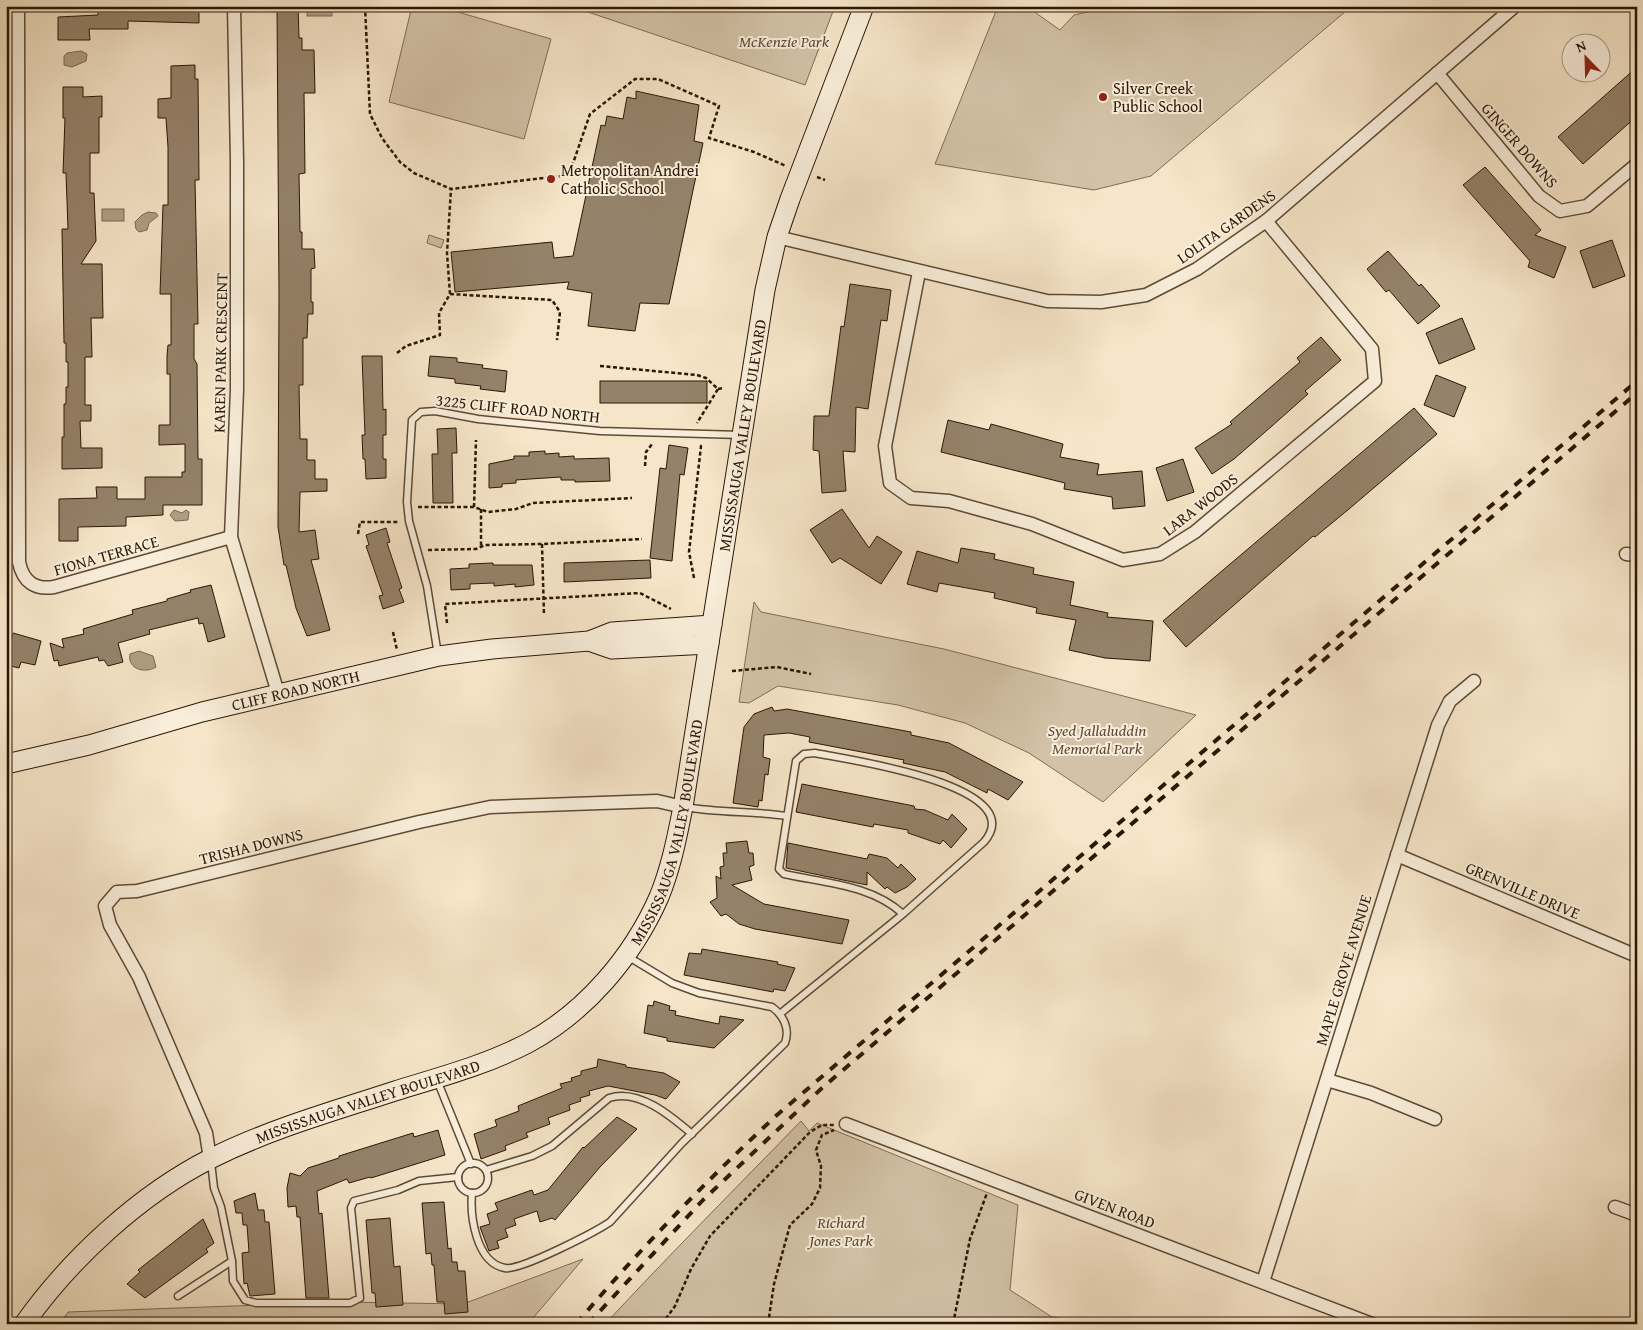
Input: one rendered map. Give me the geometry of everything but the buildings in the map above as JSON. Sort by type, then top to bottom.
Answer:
[{"type":"street","name":"FIONA TERRACE","points":[[18,6],[19,562],[22,575],[31,584],[41,589],[54,587],[231,537]]},
{"type":"street","name":"KAREN PARK CRESCENT","points":[[234,6],[237,162],[237,390],[231,537],[278,693]]},
{"type":"street","name":"MISSISSAUGA VALLEY BOULEVARD","points":[[24,1324],[88,1249],[155,1194],[210,1159],[252,1140],[298,1123],[483,1064],[529,1042],[565,1018],[602,984],[642,932],[660,895],[672,860],[683,807],[765,290],[777,238],[800,171],[864,6]]},
{"type":"street","name":"LOLITA GARDENS","points":[[777,238],[1047,301],[1101,302],[1146,295],[1197,270],[1266,221],[1436,72],[1515,6]]},
{"type":"street","name":"GINGER DOWNS","points":[[1436,72],[1539,196],[1560,211],[1586,206],[1637,164]]},
{"type":"street","name":"LARA WOODS","points":[[918,272],[885,446],[890,483],[911,498],[949,501],[1032,524],[1122,560],[1160,554],[1194,532],[1375,381],[1372,349],[1266,221]]},
{"type":"street","name":"CLIFF ROAD NORTH","points":[[6,764],[89,745],[202,712],[278,693],[438,656],[492,649],[589,641],[612,632],[712,625]]},
{"type":"street","name":"CLIFF ROAD NORTH","points":[[589,641],[612,649],[708,644]]},
{"type":"street","name":"MAPLE GROVE AVENUE","points":[[1263,1282],[1327,1080],[1360,966],[1438,725],[1450,701],[1474,681]]},
{"type":"street","name":"TRISHA DOWNS","points":[[210,1159],[206,1133],[147,995],[110,926],[105,906],[117,892],[137,891],[419,822],[490,807],[657,801],[683,807]]},
{"type":"street","name":"GRENVILLE DRIVE","points":[[1397,855],[1637,956]]},
{"type":"street","points":[[1327,1080],[1371,1093],[1435,1119]]},
{"type":"street","name":"GIVEN ROAD","points":[[846,1124],[1372,1324]]},
{"type":"street","points":[[1615,1207],[1637,1215]]},
{"type":"lane","name":"3225 CLIFF ROAD NORTH","points":[[438,656],[427,586],[409,521],[407,502],[412,420],[421,412],[435,411],[478,419],[600,431],[742,435]]},
{"type":"lane","points":[[780,1013],[904,914],[990,835],[992,827],[989,814],[983,805],[965,792],[944,782],[815,753],[804,754],[796,761],[779,869],[784,874],[873,893],[888,901],[904,914]]},
{"type":"lane","points":[[683,807],[709,811],[764,812],[787,816]]},
{"type":"lane","points":[[472,1193],[471,1202],[476,1234],[482,1250],[494,1263],[506,1268],[526,1263],[597,1231],[610,1222],[692,1134],[785,1043],[788,1035],[780,1013],[772,1007],[700,993],[672,983],[626,955]]},
{"type":"lane","points":[[437,1079],[445,1104],[472,1164]]},
{"type":"lane","points":[[486,1170],[532,1156],[552,1146],[609,1098],[617,1095],[624,1095],[644,1102],[668,1114],[692,1134]]},
{"type":"lane","points":[[210,1159],[214,1188],[221,1207],[232,1261],[233,1281],[245,1300],[256,1303],[350,1303],[360,1298],[351,1208],[354,1201],[398,1190],[419,1181],[458,1177]]},
{"type":"lane","points":[[472,1164],[479,1164],[486,1170],[488,1180],[484,1188],[476,1194],[460,1186],[458,1177],[462,1168],[472,1164]]},
{"type":"lane","points":[[178,1296],[232,1261]]},
{"type":"path","points":[[365,6],[370,114],[382,138],[400,162],[414,173],[450,189],[568,175],[590,114],[635,79],[658,80],[719,106],[709,138],[754,152],[788,166]]},
{"type":"path","points":[[397,353],[406,346],[440,335],[439,313],[450,294],[447,253],[450,189]]},
{"type":"path","points":[[450,294],[552,300],[560,312],[557,340]]},
{"type":"path","points":[[600,366],[697,374],[706,378],[718,388],[724,388]]},
{"type":"path","points":[[695,426],[718,388]]},
{"type":"path","points":[[474,507],[476,440]]},
{"type":"path","points":[[645,466],[650,446],[658,442]]},
{"type":"path","points":[[692,445],[708,446]]},
{"type":"path","points":[[694,578],[689,552],[701,446]]},
{"type":"path","points":[[418,507],[474,507],[488,512],[516,509],[533,503],[632,498]]},
{"type":"path","points":[[481,509],[481,547]]},
{"type":"path","points":[[358,534],[360,522],[400,522]]},
{"type":"path","points":[[426,550],[476,549],[519,543],[542,544],[642,539]]},
{"type":"path","points":[[542,544],[544,615]]},
{"type":"path","points":[[447,623],[445,604],[640,593],[671,609]]},
{"type":"path","points":[[732,672],[777,667],[811,674]]},
{"type":"path","points":[[662,1324],[676,1306],[691,1269],[710,1236],[810,1132],[822,1125],[846,1124]]},
{"type":"path","points":[[768,1324],[774,1284],[790,1225],[812,1204],[820,1188],[821,1166],[816,1150],[822,1135],[846,1124]]},
{"type":"path","points":[[953,1324],[970,1238],[992,1179]]},
{"type":"path","points":[[738,1324],[741,1321],[757,1324]]},
{"type":"green space","points":[[412,6],[437,6],[551,39],[524,139],[389,102]]},
{"type":"green space","name":"McKenzie Park","points":[[570,6],[835,6],[805,85]]},
{"type":"green space","name":"Silver Creek Public School","points":[[998,6],[1026,6],[1060,30],[1074,15],[1115,6],[1352,6],[1151,176],[1094,190],[935,164]]},
{"type":"green space","points":[[429,235],[444,240],[441,248],[427,243]]},
{"type":"green space","name":"Syed Jallaluddin Memorial Park","points":[[754,602],[761,612],[944,649],[1196,715],[1103,802],[1029,753],[965,723],[898,705],[778,686],[749,703],[739,702]]},
{"type":"green space","name":"Richard Jones Park","points":[[801,1121],[809,1131],[817,1123],[1018,1205],[1010,1290],[1052,1317],[1095,1324],[605,1324]]},
{"type":"green space","points":[[583,1259],[528,1324],[60,1324],[68,1312],[344,1302],[463,1304]]},
{"type":"shaded area","points":[[307,6],[332,6],[332,16],[307,16]]},
{"type":"shaded area","points":[[81,51],[87,54],[86,61],[72,67],[64,65],[64,56],[67,53]]},
{"type":"shaded area","points":[[102,209],[124,209],[124,221],[102,221]]},
{"type":"shaded area","points":[[148,212],[156,213],[158,216],[149,223],[147,230],[139,232],[136,229],[135,222]]},
{"type":"shaded area","points":[[174,510],[182,513],[186,510],[189,512],[188,520],[175,521],[170,515]]},
{"type":"shaded area","points":[[139,651],[153,656],[156,667],[142,670],[134,667],[131,663],[130,654]]},
{"type":"railway","points":[[576,1324],[674,1216],[777,1115],[1637,381]]},
{"type":"railway","points":[[588,1324],[703,1200],[822,1088],[1637,393]]},
{"type":"place","name":"Silver Creek Public School","points":[[1103,97]]},
{"type":"place","name":"Metropolitan Andrei Catholic School","points":[[551,179]]}]
